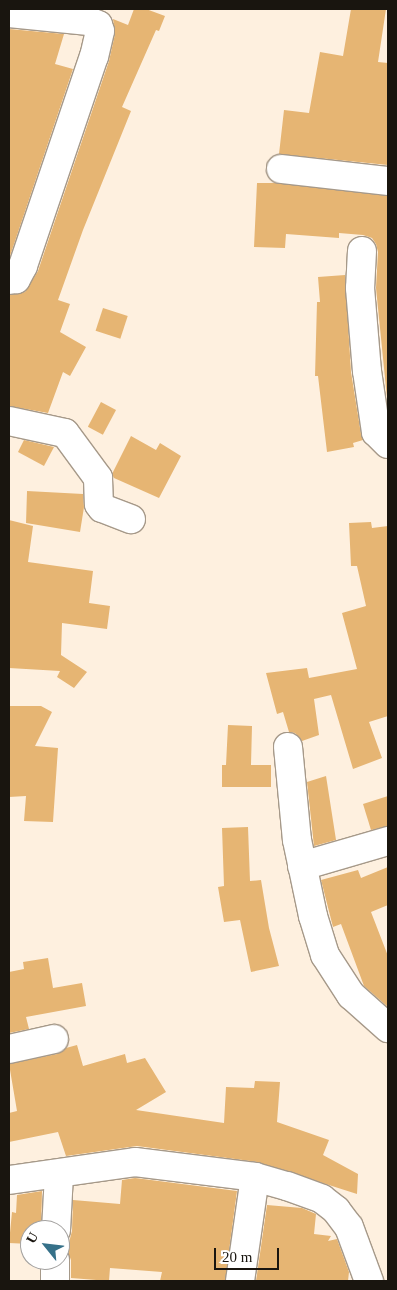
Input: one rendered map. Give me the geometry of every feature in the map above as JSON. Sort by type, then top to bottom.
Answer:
[{"type":"street","points":[[9,13],[89,21],[100,17],[100,35],[94,56],[23,266],[16,279],[9,280]]},
{"type":"street","points":[[281,169],[388,181]]},
{"type":"street","points":[[362,251],[360,288],[367,371],[376,432],[388,444]]},
{"type":"street","points":[[9,421],[65,433],[98,478],[99,504],[102,508],[131,518]]},
{"type":"street","points":[[288,748],[302,866],[312,916],[325,955],[351,995],[388,1028]]},
{"type":"street","points":[[302,866],[388,841]]},
{"type":"street","points":[[9,1049],[54,1039]]},
{"type":"street","points":[[9,1180],[135,1162],[255,1178],[322,1199],[336,1210],[349,1226],[369,1281]]},
{"type":"street","points":[[57,1220],[59,1174]]},
{"type":"street","points":[[240,1281],[255,1178]]},
{"type":"building","points":[[134,9],[146,9],[165,16],[159,31],[156,30],[122,107],[131,111],[83,230],[58,300],[70,304],[60,332],[86,347],[70,376],[63,372],[48,413],[9,406],[9,295],[25,292],[38,271],[109,61],[115,34],[113,19],[128,25]]},
{"type":"building","points":[[351,9],[386,9],[378,62],[388,63],[388,165],[279,154],[284,110],[309,113],[320,52],[343,56]]},
{"type":"building","points":[[9,29],[64,34],[55,64],[73,69],[9,259]]},
{"type":"building","points":[[257,183],[276,183],[388,196],[388,408],[376,288],[378,252],[376,244],[372,238],[363,235],[339,233],[339,238],[286,234],[285,248],[254,247]]},
{"type":"building","points":[[345,275],[351,372],[363,440],[353,443],[354,447],[327,452],[318,376],[315,376],[317,302],[320,302],[318,277]]},
{"type":"building","points":[[103,308],[128,316],[120,339],[96,331]]},
{"type":"building","points":[[101,402],[116,410],[103,435],[88,427]]},
{"type":"building","points":[[131,436],[156,450],[160,443],[181,456],[159,498],[114,478],[112,474]]},
{"type":"building","points":[[24,440],[54,447],[44,466],[18,452]]},
{"type":"building","points":[[27,491],[83,494],[84,507],[80,532],[26,523]]},
{"type":"building","points":[[9,520],[33,526],[28,562],[93,571],[89,603],[110,606],[107,629],[62,623],[61,655],[87,672],[74,688],[57,677],[60,671],[9,668]]},
{"type":"building","points":[[371,522],[372,528],[388,526],[388,716],[369,722],[382,758],[353,769],[331,695],[314,699],[319,735],[302,741],[295,733],[289,732],[283,712],[277,714],[266,673],[307,668],[309,678],[357,669],[342,613],[366,606],[357,566],[351,566],[349,523]]},
{"type":"building","points":[[9,706],[41,706],[52,712],[35,746],[58,748],[53,822],[24,821],[26,796],[9,797]]},
{"type":"building","points":[[228,725],[252,726],[251,765],[271,765],[271,787],[222,787],[222,765],[226,765]]},
{"type":"building","points":[[326,776],[336,840],[314,846],[307,782]]},
{"type":"building","points":[[388,796],[388,826],[371,830],[363,804]]},
{"type":"building","points":[[248,827],[250,881],[261,880],[269,928],[279,966],[251,972],[240,920],[224,922],[218,887],[224,886],[222,828]]},
{"type":"building","points":[[388,867],[388,905],[371,912],[388,956],[388,1007],[364,986],[341,924],[333,927],[321,880],[358,870],[361,878]]},
{"type":"building","points":[[48,958],[53,988],[82,983],[86,1006],[26,1017],[29,1029],[9,1033],[9,972],[24,969],[23,962]]},
{"type":"building","points":[[77,1045],[83,1066],[125,1054],[127,1063],[145,1058],[166,1092],[136,1110],[224,1123],[226,1087],[254,1088],[255,1081],[280,1082],[277,1122],[329,1140],[323,1155],[358,1174],[357,1194],[257,1162],[137,1146],[66,1156],[58,1132],[9,1142],[9,1113],[17,1111],[9,1064],[57,1054],[66,1048]]},
{"type":"building","points":[[135,1178],[237,1191],[225,1281],[160,1281],[162,1272],[110,1268],[109,1281],[71,1278],[70,1239],[73,1200],[120,1204],[122,1180]]},
{"type":"building","points":[[42,1191],[41,1220],[20,1220],[20,1244],[9,1243],[12,1212],[16,1213],[17,1195]]},
{"type":"building","points":[[267,1205],[302,1208],[316,1214],[314,1234],[331,1236],[328,1241],[337,1239],[349,1272],[348,1281],[256,1281]]}]
